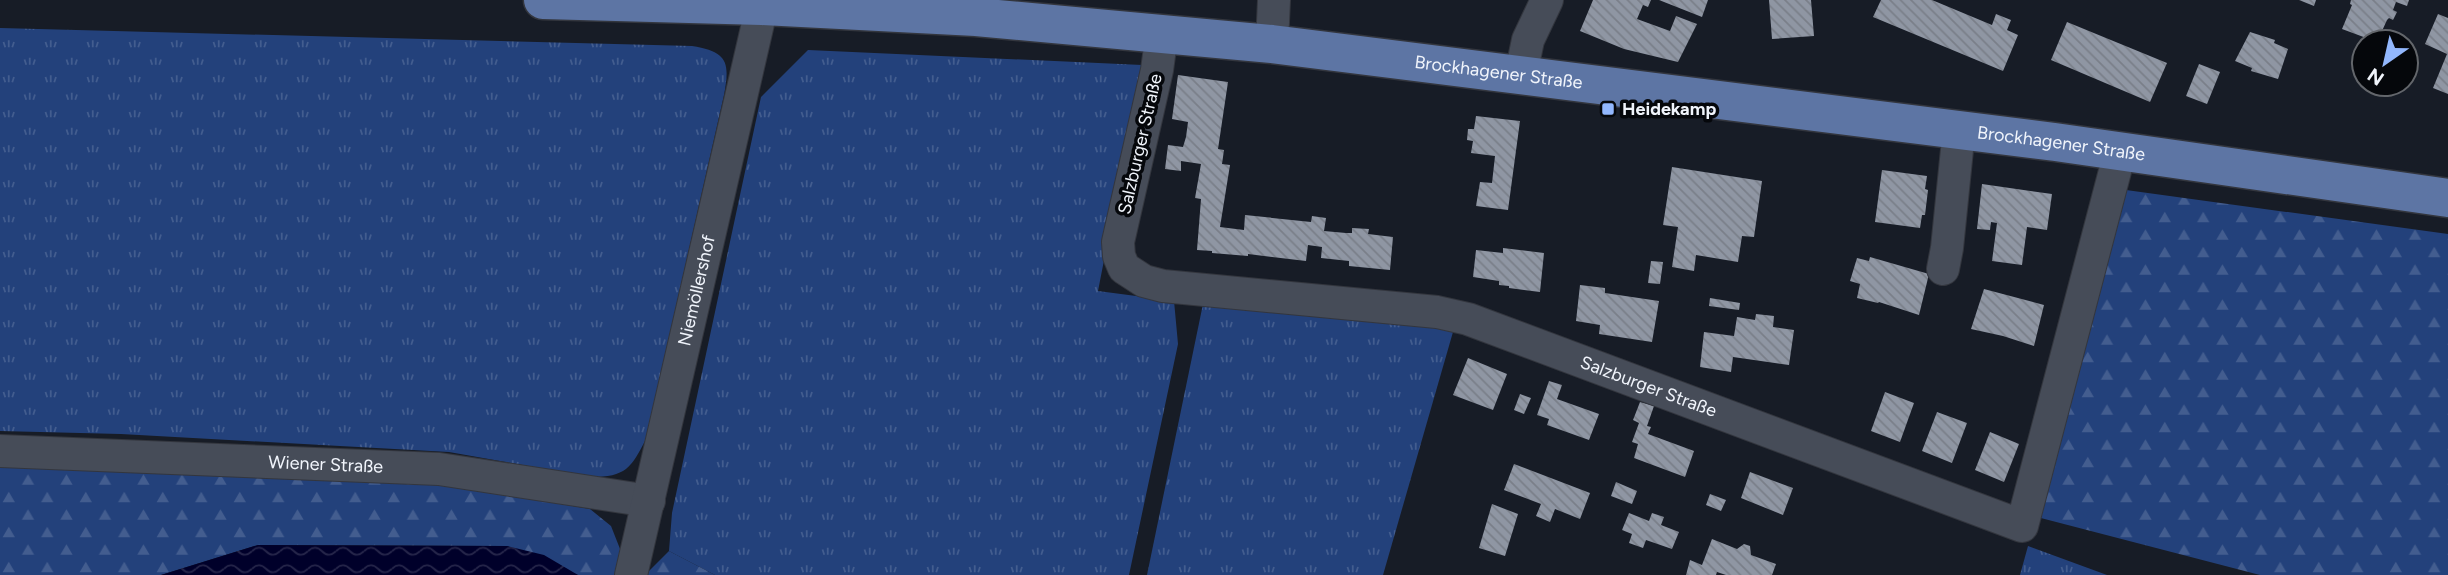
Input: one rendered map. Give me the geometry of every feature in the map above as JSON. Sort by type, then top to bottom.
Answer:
[{"type":"main road","name":"Brockhagener Straße","points":[[543,0],[762,6],[976,17],[1272,44],[1958,130],[2448,198]]},
{"type":"street","points":[[1272,44],[1274,0]]},
{"type":"street","points":[[1521,74],[1528,40],[1547,0]]},
{"type":"street","name":"Niemöllershof","points":[[631,575],[762,6]]},
{"type":"street","name":"Salzburger Straße","points":[[1162,33],[1157,70],[1118,242],[1119,256],[1124,268],[1144,282],[1189,291],[1452,315],[2022,526],[2120,152]]},
{"type":"street","points":[[1942,269],[1947,248],[1958,130]]},
{"type":"street","name":"Wiener Straße","points":[[0,451],[439,469],[649,500]]},
{"type":"green space","points":[[0,28],[692,46],[720,55],[727,74],[724,95],[646,439],[636,457],[620,473],[591,477],[449,452],[121,434],[0,431]]},
{"type":"green space","points":[[808,50],[1142,65],[1098,291],[1174,301],[1178,344],[1129,575],[715,575],[669,551],[672,513],[761,97]]},
{"type":"green space","points":[[2126,190],[2448,234],[2448,575],[2260,575],[2037,517]]},
{"type":"green space","points":[[1203,304],[1455,325],[1383,575],[1147,575]]},
{"type":"green space","points":[[0,467],[119,469],[439,483],[590,509],[611,526],[622,554],[617,575],[578,575],[507,546],[258,545],[161,575],[0,575]]},
{"type":"green space","points":[[2028,546],[2107,575],[2020,575]]},
{"type":"green space","points":[[669,551],[715,575],[645,575]]},
{"type":"water","points":[[258,545],[507,546],[544,555],[578,575],[161,575]]},
{"type":"building","points":[[1593,0],[1651,0],[1648,7],[1643,5],[1637,19],[1670,31],[1676,16],[1697,24],[1678,62],[1624,49],[1580,31]]},
{"type":"building","points":[[1659,0],[1708,0],[1702,17]]},
{"type":"building","points":[[1769,0],[1811,0],[1814,36],[1772,39]]},
{"type":"building","points":[[1881,0],[1932,0],[1992,25],[1996,14],[2011,20],[2007,30],[2018,35],[2003,71],[1873,17]]},
{"type":"building","points":[[2299,0],[2316,0],[2314,6]]},
{"type":"building","points":[[2351,0],[2409,0],[2407,6],[2396,2],[2393,10],[2397,12],[2393,20],[2387,20],[2383,28],[2350,28],[2350,32],[2342,29],[2352,5]]},
{"type":"building","points":[[2438,14],[2448,18],[2448,94],[2433,88],[2447,54],[2425,44]]},
{"type":"building","points":[[2067,22],[2167,63],[2150,102],[2051,60]]},
{"type":"building","points":[[2250,32],[2275,40],[2274,43],[2288,49],[2278,79],[2251,71],[2252,68],[2235,61]]},
{"type":"building","points":[[2199,64],[2220,72],[2207,104],[2186,96]]},
{"type":"building","points":[[1178,75],[1228,82],[1218,149],[1224,150],[1222,164],[1230,165],[1220,227],[1244,230],[1245,215],[1311,222],[1312,216],[1326,218],[1324,231],[1352,233],[1352,228],[1369,229],[1368,234],[1393,237],[1390,270],[1349,266],[1349,261],[1321,258],[1322,247],[1308,245],[1306,261],[1197,250],[1201,199],[1195,198],[1201,164],[1181,161],[1181,171],[1165,169],[1168,145],[1183,147],[1186,137],[1188,122],[1172,119]]},
{"type":"building","points":[[1476,116],[1520,121],[1508,210],[1476,206],[1480,182],[1492,183],[1495,156],[1471,153],[1473,141],[1467,140],[1468,129],[1474,129]]},
{"type":"building","points":[[1672,167],[1762,181],[1754,237],[1742,236],[1738,262],[1696,255],[1694,271],[1672,267],[1678,227],[1663,225]]},
{"type":"building","points":[[1882,170],[1927,176],[1925,215],[1922,215],[1920,228],[1875,222]]},
{"type":"building","points":[[1982,184],[2052,194],[2047,230],[2027,227],[2022,265],[1992,261],[1997,223],[1991,222],[1990,230],[1977,229]]},
{"type":"building","points":[[1503,248],[1544,253],[1540,292],[1509,288],[1499,285],[1499,281],[1473,277],[1476,250],[1503,253]]},
{"type":"building","points":[[1870,257],[1929,274],[1919,315],[1857,298],[1860,284],[1850,281],[1857,258],[1869,261]]},
{"type":"building","points":[[1651,261],[1663,262],[1660,284],[1648,283]]},
{"type":"building","points":[[1580,285],[1605,288],[1605,293],[1659,301],[1652,342],[1599,334],[1600,325],[1576,321]]},
{"type":"building","points":[[1984,289],[2044,305],[2034,346],[1971,329]]},
{"type":"building","points":[[1710,298],[1740,303],[1739,310],[1709,306]]},
{"type":"building","points":[[1756,314],[1774,316],[1773,327],[1794,330],[1789,365],[1733,357],[1731,372],[1700,367],[1704,332],[1734,336],[1737,317],[1755,320]]},
{"type":"building","points":[[1468,358],[1507,374],[1493,410],[1453,395]]},
{"type":"building","points":[[1549,381],[1562,385],[1557,399],[1599,414],[1589,440],[1547,425],[1549,419],[1537,415]]},
{"type":"building","points":[[1885,392],[1914,403],[1900,442],[1871,431]]},
{"type":"building","points":[[1520,394],[1531,398],[1524,414],[1514,410]]},
{"type":"building","points":[[1640,402],[1654,406],[1647,426],[1651,427],[1648,434],[1694,451],[1685,477],[1634,458],[1638,444],[1632,442],[1639,423],[1633,420]]},
{"type":"building","points":[[1937,412],[1967,423],[1952,463],[1922,451]]},
{"type":"building","points":[[1990,432],[2019,444],[2004,482],[1975,470]]},
{"type":"building","points":[[1514,464],[1590,493],[1580,519],[1555,509],[1550,522],[1536,516],[1541,504],[1504,490]]},
{"type":"building","points":[[1750,472],[1793,488],[1783,515],[1741,498]]},
{"type":"building","points":[[1616,482],[1637,491],[1632,504],[1611,496]]},
{"type":"building","points":[[1710,494],[1726,500],[1721,511],[1706,505]]},
{"type":"building","points":[[1492,504],[1518,514],[1505,556],[1479,548]]},
{"type":"building","points":[[1629,513],[1649,521],[1652,513],[1664,517],[1661,525],[1679,532],[1672,549],[1646,540],[1643,548],[1629,543],[1632,534],[1622,530]]},
{"type":"building","points":[[1712,539],[1737,549],[1744,544],[1750,546],[1751,555],[1776,564],[1772,575],[1726,575],[1717,572],[1716,575],[1686,575],[1690,560],[1702,565]]},
{"type":"place","name":"Heidekamp","points":[[1608,109]]}]
